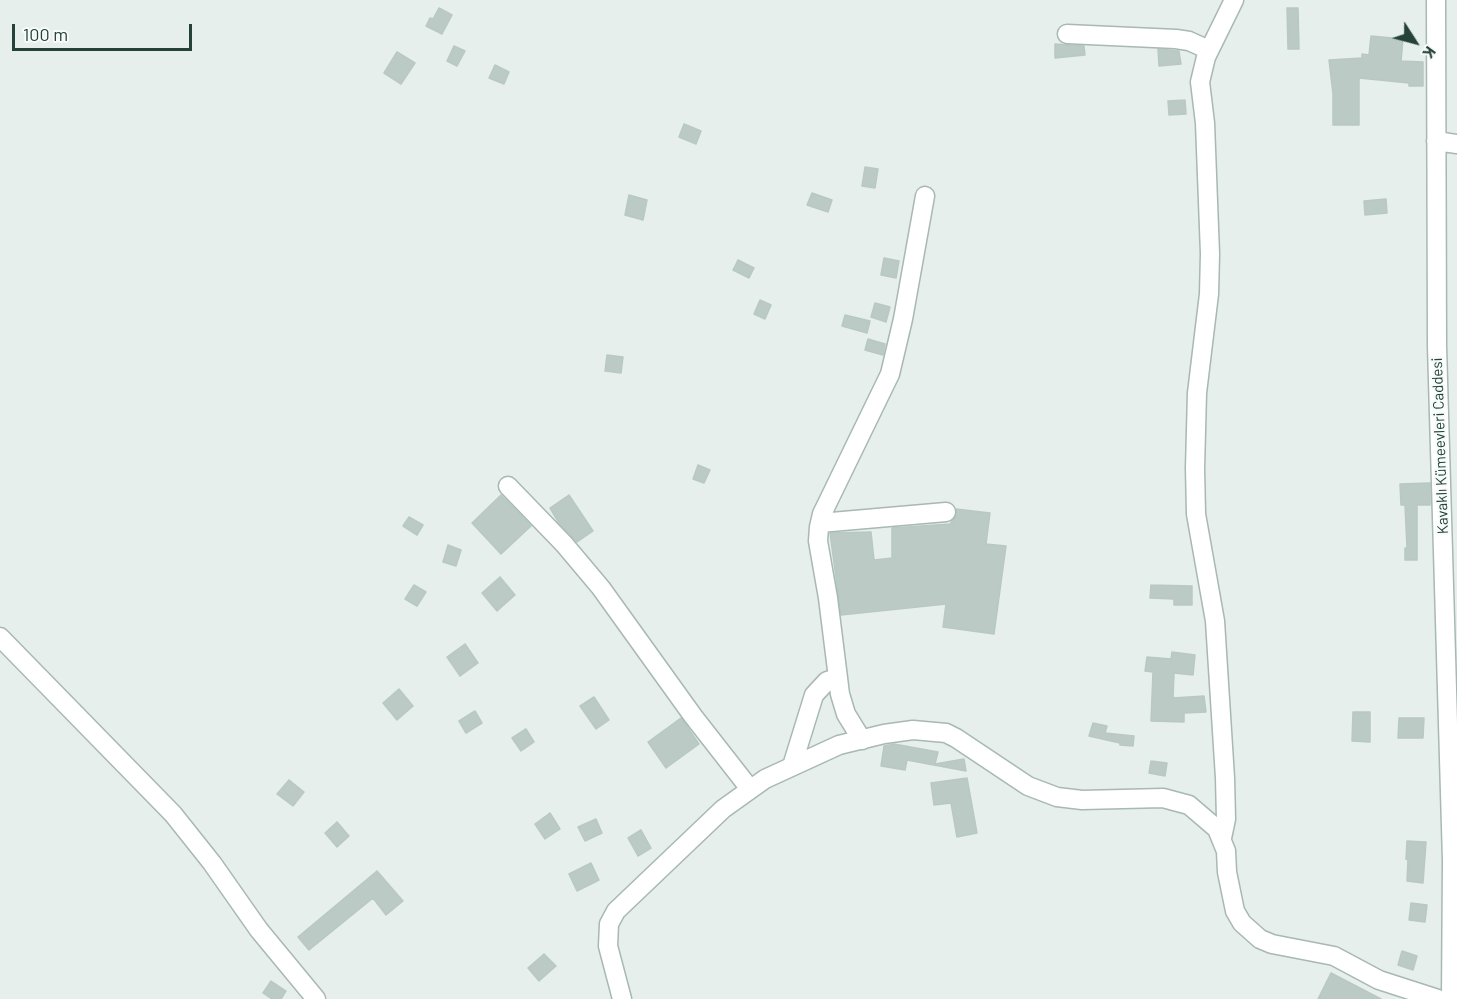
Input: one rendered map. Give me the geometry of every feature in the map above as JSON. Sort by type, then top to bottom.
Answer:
[{"type":"street","points":[[1222,838],[1226,819],[1225,778],[1215,621],[1196,514],[1195,491],[1197,393],[1210,275],[1205,123],[1200,82],[1209,50],[1234,0]]},
{"type":"street","name":"Kavaklı Kümeevleri Caddesi","points":[[1436,0],[1437,346],[1455,923],[1450,999]]},
{"type":"street","points":[[1067,34],[1176,39],[1188,41],[1209,50]]},
{"type":"street","points":[[1436,141],[1457,144]]},
{"type":"street","points":[[862,740],[846,714],[840,694],[818,541],[819,523],[890,374],[903,320],[925,196]]},
{"type":"street","points":[[508,486],[564,544],[601,588],[693,716],[750,789]]},
{"type":"street","points":[[819,523],[946,512]]},
{"type":"street","points":[[0,637],[173,814],[212,863],[265,938],[316,999]]},
{"type":"street","points":[[792,766],[814,695],[827,681],[837,678]]},
{"type":"street","points":[[622,999],[608,946],[609,924],[616,911],[723,809],[750,789],[792,766],[839,745],[913,730],[946,733],[967,744],[1013,777],[1039,792],[1075,800],[1163,798],[1189,805],[1208,819],[1222,838],[1235,911],[1242,923],[1260,939],[1272,944],[1334,956],[1379,980],[1438,999]]},
{"type":"building","points":[[439,8],[452,15],[442,34],[426,26]]},
{"type":"building","points":[[1287,8],[1298,8],[1299,49],[1288,49]]},
{"type":"building","points":[[1371,36],[1403,39],[1401,61],[1423,62],[1423,86],[1359,78],[1359,125],[1333,125],[1333,94],[1329,60],[1362,58],[1362,54],[1369,55]]},
{"type":"building","points":[[1055,44],[1084,46],[1085,55],[1055,58]]},
{"type":"building","points":[[454,46],[465,51],[457,66],[447,61]]},
{"type":"building","points":[[1158,49],[1179,51],[1181,64],[1159,66]]},
{"type":"building","points":[[397,52],[415,63],[401,84],[384,73]]},
{"type":"building","points":[[495,65],[509,72],[504,84],[489,78]]},
{"type":"building","points":[[1185,100],[1186,114],[1169,115],[1168,101]]},
{"type":"building","points":[[684,124],[701,131],[696,144],[679,137]]},
{"type":"building","points":[[865,167],[878,169],[875,188],[862,186]]},
{"type":"building","points":[[812,193],[832,200],[828,212],[807,205]]},
{"type":"building","points":[[629,195],[647,200],[643,220],[625,215]]},
{"type":"building","points":[[1386,199],[1387,213],[1365,215],[1364,201]]},
{"type":"building","points":[[884,258],[899,261],[896,278],[881,275]]},
{"type":"building","points":[[738,260],[754,268],[749,278],[733,270]]},
{"type":"building","points":[[760,300],[771,305],[765,319],[754,314]]},
{"type":"building","points":[[875,303],[890,307],[886,322],[871,317]]},
{"type":"building","points":[[845,315],[870,321],[867,333],[842,326]]},
{"type":"building","points":[[868,339],[885,344],[883,355],[865,350]]},
{"type":"building","points":[[607,355],[623,357],[621,373],[605,371]]},
{"type":"building","points":[[698,465],[710,470],[704,483],[693,479]]},
{"type":"building","points":[[1430,483],[1430,505],[1417,505],[1417,560],[1405,560],[1405,548],[1407,548],[1405,505],[1401,505],[1400,484]]},
{"type":"building","points":[[501,495],[531,526],[501,554],[472,523]]},
{"type":"building","points":[[569,495],[593,531],[577,542],[559,523],[550,508]]},
{"type":"building","points":[[956,509],[990,513],[986,544],[1006,546],[994,634],[943,627],[946,604],[841,615],[830,533],[871,532],[874,560],[892,558],[892,528],[950,524],[956,516]]},
{"type":"building","points":[[409,517],[423,525],[417,535],[403,526]]},
{"type":"building","points":[[448,545],[461,550],[456,566],[443,562]]},
{"type":"building","points":[[500,577],[515,595],[497,611],[482,593]]},
{"type":"building","points":[[414,585],[426,592],[417,606],[405,599]]},
{"type":"building","points":[[1151,585],[1192,586],[1192,605],[1174,605],[1174,599],[1150,598]]},
{"type":"building","points":[[465,644],[478,663],[460,676],[447,657]]},
{"type":"building","points":[[1172,652],[1195,655],[1193,675],[1174,673],[1173,698],[1204,696],[1206,712],[1184,713],[1184,722],[1151,721],[1153,672],[1145,671],[1147,657],[1171,659]]},
{"type":"building","points":[[399,689],[413,706],[397,720],[383,703]]},
{"type":"building","points":[[594,697],[609,720],[596,729],[580,706]]},
{"type":"building","points":[[475,711],[482,723],[466,733],[459,721]]},
{"type":"building","points":[[1353,712],[1370,712],[1370,742],[1352,741]]},
{"type":"building","points":[[681,718],[699,744],[666,768],[648,742]]},
{"type":"building","points":[[1399,718],[1424,718],[1423,738],[1398,738]]},
{"type":"building","points":[[1093,723],[1107,726],[1105,733],[1134,736],[1133,746],[1120,745],[1120,743],[1089,736]]},
{"type":"building","points":[[526,729],[534,742],[521,751],[512,738]]},
{"type":"building","points":[[894,744],[938,752],[935,764],[964,759],[966,771],[907,760],[905,770],[881,766],[884,746]]},
{"type":"building","points":[[1151,761],[1167,763],[1165,776],[1149,773]]},
{"type":"building","points":[[967,778],[977,833],[957,837],[951,803],[934,805],[931,783]]},
{"type":"building","points":[[289,780],[304,792],[293,806],[277,794]]},
{"type":"building","points":[[550,813],[560,829],[545,839],[535,824]]},
{"type":"building","points":[[596,819],[602,833],[585,841],[578,827]]},
{"type":"building","points":[[337,822],[349,836],[337,847],[325,833]]},
{"type":"building","points":[[641,830],[651,848],[638,856],[628,838]]},
{"type":"building","points":[[1407,841],[1426,842],[1423,883],[1407,881]]},
{"type":"building","points":[[591,863],[599,880],[577,891],[569,874]]},
{"type":"building","points":[[377,871],[403,901],[386,915],[373,898],[309,950],[298,937]]},
{"type":"building","points":[[1411,903],[1427,905],[1425,922],[1409,920]]},
{"type":"building","points":[[1402,951],[1417,956],[1413,970],[1398,965]]},
{"type":"building","points":[[544,954],[556,966],[539,981],[528,968]]},
{"type":"building","points":[[1331,973],[1381,999],[1318,999]]},
{"type":"building","points":[[271,981],[286,991],[281,999],[272,999],[263,993]]}]
